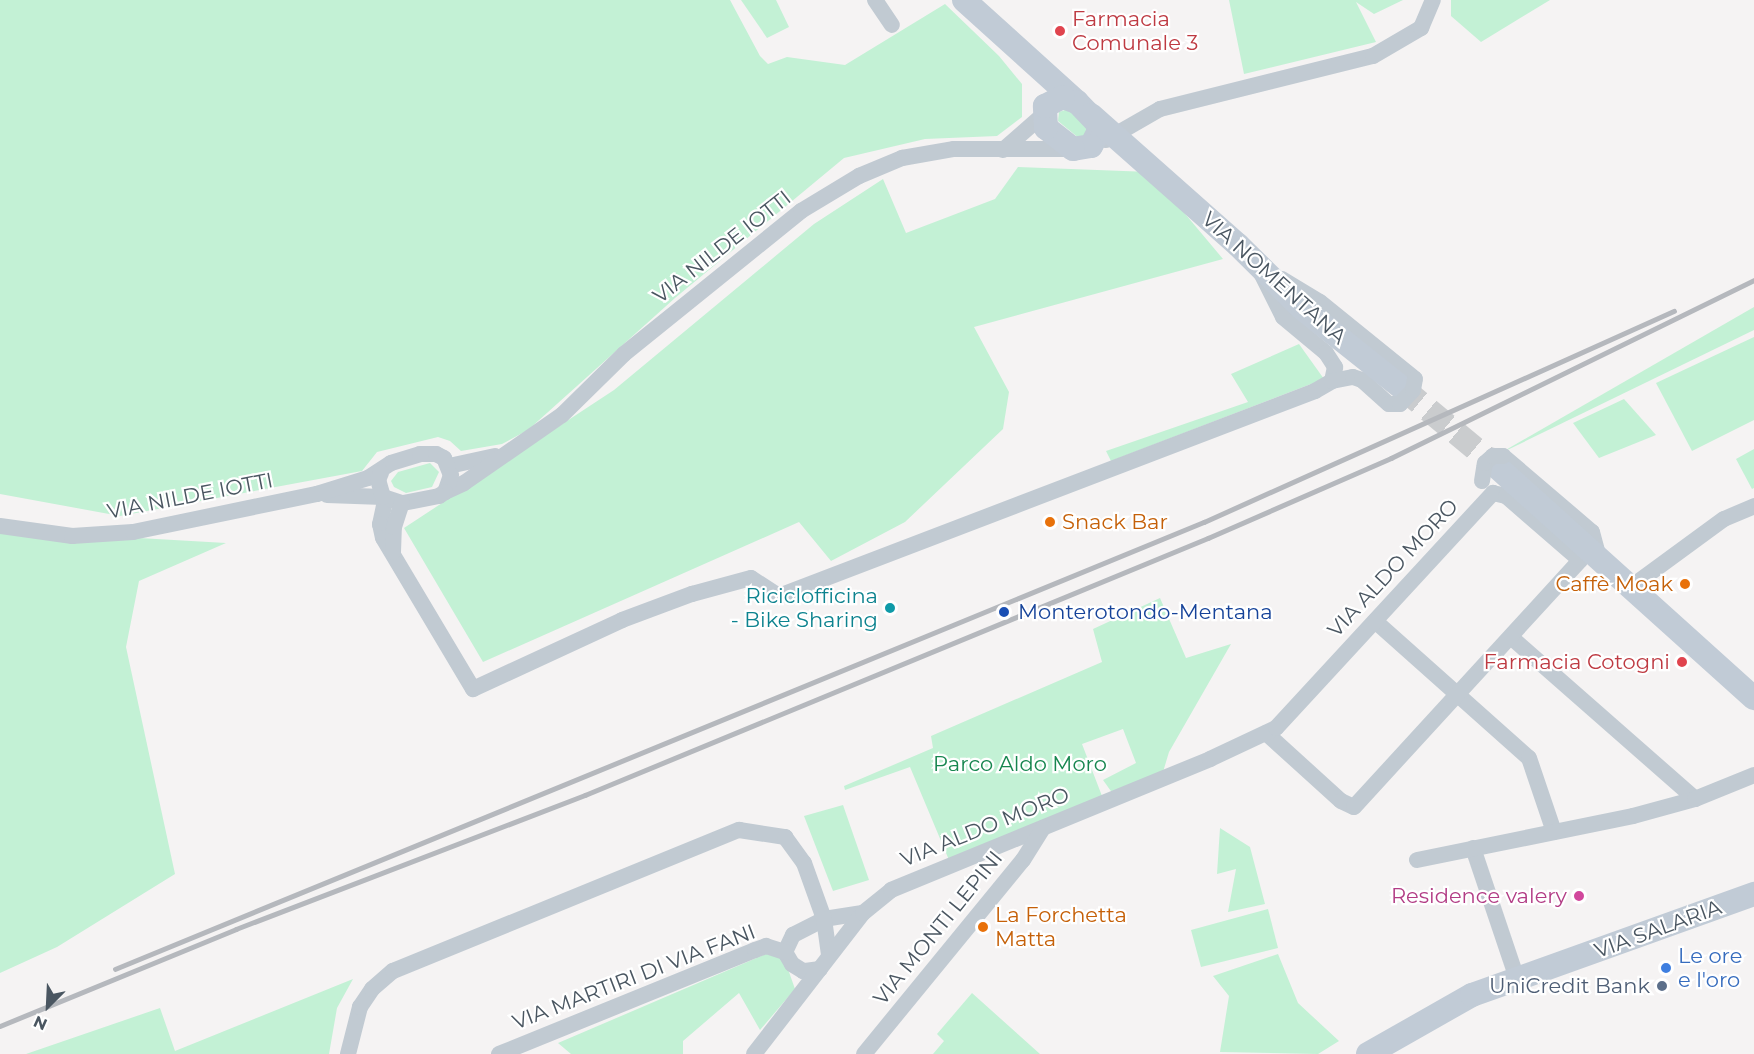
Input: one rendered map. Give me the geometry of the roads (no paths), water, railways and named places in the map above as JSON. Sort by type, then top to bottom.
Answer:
[{"type":"main road","points":[[964,0],[1010,39],[1034,75],[1050,134],[1082,149],[1099,130],[1084,108],[1063,97],[1044,111]]},
{"type":"main road","name":"VIA NOMENTANA","points":[[1010,39],[1113,135],[1259,265],[1317,321],[1402,390]]},
{"type":"main road","name":"VIA NOMENTANA","points":[[1082,149],[1150,167]]},
{"type":"main road","points":[[1494,468],[1590,560],[1631,587],[1754,698]]},
{"type":"main road","name":"VIA SALARIA","points":[[1368,1054],[1437,1013],[1517,979],[1754,894]]},
{"type":"street","points":[[875,0],[892,25]]},
{"type":"street","points":[[1082,149],[1160,109],[1373,56],[1421,28],[1432,0]]},
{"type":"street","points":[[1003,150],[1029,131],[1044,111]]},
{"type":"street","name":"VIA NILDE IOTTI","points":[[317,494],[390,500],[445,492],[464,483],[504,453],[562,415],[624,354],[811,205],[860,176],[902,158],[954,149],[1082,149]]},
{"type":"street","points":[[1259,265],[1283,317],[1326,353],[1335,367],[1332,381]]},
{"type":"street","points":[[381,473],[379,490],[390,500],[394,527],[393,552],[473,689],[622,620],[692,594],[751,578],[778,596],[1316,391],[1332,381],[1353,377],[1402,390]]},
{"type":"street","name":"VIA NILDE IOTTI","points":[[0,526],[63,536],[122,534],[317,494],[381,473],[391,463],[420,454],[436,454],[449,466],[504,453]]},
{"type":"street","points":[[445,492],[452,475],[449,466]]},
{"type":"street","points":[[1483,503],[1494,468]]},
{"type":"street","points":[[1266,733],[1341,801],[1354,807],[1512,638],[1590,560],[1506,496],[1493,493],[1483,503]]},
{"type":"street","name":"VIA ALDO MORO","points":[[754,1054],[862,913],[891,890],[1276,728],[1483,503]]},
{"type":"street","points":[[1631,587],[1724,519],[1754,506]]},
{"type":"street","points":[[1375,621],[1529,758],[1554,832]]},
{"type":"street","points":[[1512,638],[1695,799]]},
{"type":"street","points":[[1417,860],[1554,832],[1695,799],[1754,775]]},
{"type":"street","name":"VIA MONTI LEPINI","points":[[864,1054],[1023,860],[1042,828]]},
{"type":"street","points":[[348,1054],[360,1007],[372,989],[393,971],[739,830],[785,837],[804,863],[824,919],[824,962]]},
{"type":"street","points":[[1473,848],[1517,979]]},
{"type":"street","points":[[796,1001],[789,958],[793,934],[824,919],[862,913]]},
{"type":"street","name":"VIA MARTIRI DI VIA FANI","points":[[499,1054],[766,946],[789,958],[803,971],[824,962]]},
{"type":"tunnel","points":[[1401,387],[1496,466]]},
{"type":"railway","points":[[0,1026],[236,929],[585,795],[1208,538],[1391,458],[1754,280]]},
{"type":"railway","points":[[115,969],[1204,522],[1674,311]]},
{"type":"place","name":"Farmacia Comunale 3","points":[[1060,31]]},
{"type":"place","name":"Snack Bar","points":[[1050,522]]},
{"type":"place","name":"Caffè Moak","points":[[1685,584]]},
{"type":"place","name":"Riciclofficina - Bike Sharing","points":[[890,608]]},
{"type":"place","name":"Monterotondo-Mentana","points":[[1004,612]]},
{"type":"place","name":"Farmacia Cotogni","points":[[1682,662]]},
{"type":"place","name":"Residence valery","points":[[1579,896]]},
{"type":"place","name":"La Forchetta Matta","points":[[983,927]]},
{"type":"place","name":"Le ore e l'oro","points":[[1666,968]]},
{"type":"place","name":"UniCredit Bank","points":[[1662,986]]},
{"type":"park label","name":"Parco Aldo Moro","points":[[1020,764]]}]
